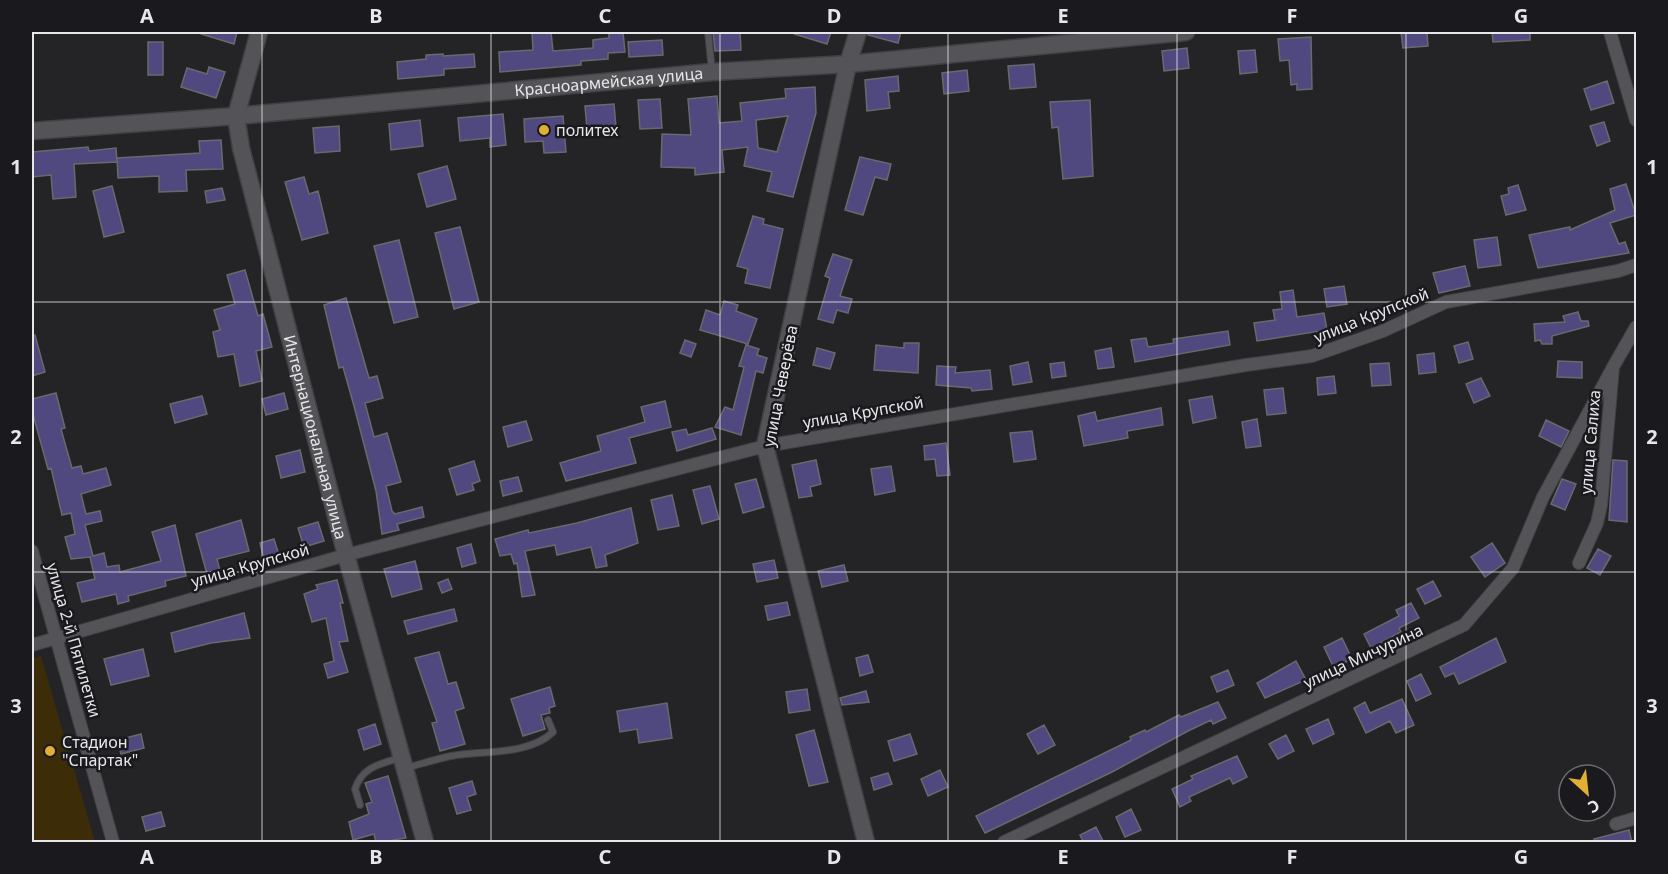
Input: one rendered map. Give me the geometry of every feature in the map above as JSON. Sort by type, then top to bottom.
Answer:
[{"type":"main road","name":"Интернациональная улица","points":[[259,32],[236,116],[241,148],[346,555],[425,843]]},
{"type":"main road","name":"улица Чеверёва","points":[[858,32],[848,64],[765,446],[866,843]]},
{"type":"main road","name":"Красноармейская улица","points":[[32,131],[236,116],[712,72],[848,64],[1186,32]]},
{"type":"street","points":[[1610,32],[1636,120]]},
{"type":"street","name":"улица Крупской","points":[[32,645],[346,555],[765,446],[1246,365],[1312,356],[1383,331],[1446,302],[1618,271],[1636,265]]},
{"type":"street","name":"улица Салиха","points":[[1579,563],[1597,523],[1601,505],[1613,367],[1636,327]]},
{"type":"street","name":"улица Мичурина","points":[[1004,843],[1464,625],[1513,568],[1543,497],[1613,367]]},
{"type":"street","name":"улица 2-й Пятилетки","points":[[32,550],[113,843]]},
{"type":"street","points":[[1616,824],[1636,818]]},
{"type":"lane","points":[[708,32],[712,72]]},
{"type":"lane","points":[[360,805],[355,789],[362,773],[370,767],[510,749],[546,739],[553,732],[548,720]]},
{"type":"shaded area","name":"Стадион \"Спартак\"","points":[[41,656],[95,842],[32,842],[32,659]]},
{"type":"building","points":[[201,32],[237,32],[234,44],[201,34]]},
{"type":"building","points":[[532,32],[551,32],[553,51],[593,48],[593,40],[609,38],[609,33],[623,32],[625,52],[608,53],[608,59],[581,61],[581,65],[500,72],[499,52],[533,50]]},
{"type":"building","points":[[713,32],[740,32],[741,50],[715,51]]},
{"type":"building","points":[[794,32],[831,32],[827,44],[794,34]]},
{"type":"building","points":[[868,32],[901,32],[898,43],[868,35]]},
{"type":"building","points":[[1401,32],[1427,32],[1428,46],[1403,48]]},
{"type":"building","points":[[1492,32],[1530,32],[1530,40],[1493,42]]},
{"type":"building","points":[[1311,37],[1312,89],[1297,90],[1297,84],[1291,85],[1289,60],[1280,61],[1278,39]]},
{"type":"building","points":[[662,40],[663,55],[629,57],[628,42]]},
{"type":"building","points":[[148,42],[163,42],[163,75],[148,75]]},
{"type":"building","points":[[1187,48],[1189,68],[1164,71],[1162,51]]},
{"type":"building","points":[[1255,50],[1257,72],[1240,74],[1238,51]]},
{"type":"building","points":[[443,54],[443,56],[474,54],[475,67],[444,69],[444,75],[398,79],[397,62],[426,59],[426,55]]},
{"type":"building","points":[[1034,64],[1036,87],[1010,89],[1008,66]]},
{"type":"building","points":[[209,67],[225,72],[216,98],[181,87],[187,68],[207,74]]},
{"type":"building","points":[[967,70],[969,91],[944,94],[942,73]]},
{"type":"building","points":[[898,76],[899,91],[888,92],[890,108],[867,111],[865,80]]},
{"type":"building","points":[[1607,81],[1614,103],[1591,110],[1584,89]]},
{"type":"building","points":[[815,87],[816,113],[793,197],[767,191],[772,172],[744,166],[748,147],[722,150],[724,172],[695,175],[695,168],[661,167],[662,134],[691,135],[688,99],[717,96],[719,123],[742,121],[740,103],[786,98],[785,89]],"holes":[[[788,116],[777,152],[758,148],[756,120]]]},
{"type":"building","points":[[660,99],[662,128],[640,129],[638,100]]},
{"type":"building","points":[[1090,100],[1093,176],[1063,179],[1058,127],[1052,128],[1050,102]]},
{"type":"building","points":[[614,104],[616,127],[587,129],[585,106]]},
{"type":"building","points":[[503,114],[506,145],[490,147],[490,138],[460,141],[458,118]]},
{"type":"building","name":"политех","points":[[563,116],[566,152],[544,153],[543,141],[525,142],[524,119]]},
{"type":"building","points":[[420,120],[423,146],[391,150],[389,124]]},
{"type":"building","points":[[1604,122],[1610,141],[1597,146],[1590,126]]},
{"type":"building","points":[[339,126],[340,151],[315,153],[313,128]]},
{"type":"building","points":[[221,140],[223,169],[186,170],[187,191],[159,192],[159,176],[118,178],[117,158],[200,153],[199,141]]},
{"type":"building","points":[[88,147],[89,151],[116,148],[117,162],[74,164],[76,197],[53,199],[51,175],[32,177],[32,152]]},
{"type":"building","points":[[860,157],[891,164],[887,180],[875,177],[863,215],[845,210]]},
{"type":"building","points":[[447,166],[456,199],[427,207],[418,174]]},
{"type":"building","points":[[304,177],[309,194],[318,191],[328,233],[302,240],[285,182]]},
{"type":"building","points":[[1626,184],[1636,215],[1610,223],[1619,244],[1625,242],[1629,253],[1538,268],[1529,235],[1570,227],[1570,230],[1615,210],[1610,189]]},
{"type":"building","points":[[1518,185],[1526,210],[1506,215],[1501,196],[1509,194],[1508,188]]},
{"type":"building","points":[[112,186],[124,232],[104,237],[93,191]]},
{"type":"building","points":[[222,188],[225,200],[207,203],[205,191]]},
{"type":"building","points":[[753,216],[764,219],[763,224],[783,229],[770,288],[745,283],[748,269],[737,266]]},
{"type":"building","points":[[460,227],[479,302],[454,309],[435,233]]},
{"type":"building","points":[[1497,237],[1501,265],[1478,268],[1474,240]]},
{"type":"building","points":[[399,240],[418,317],[394,323],[374,246]]},
{"type":"building","points":[[833,254],[852,260],[840,296],[852,299],[848,313],[837,310],[833,323],[818,319],[830,278],[825,276]]},
{"type":"building","points":[[1465,266],[1470,286],[1439,293],[1433,273]]},
{"type":"building","points":[[245,270],[258,316],[263,314],[272,347],[256,351],[262,381],[240,386],[234,354],[218,357],[213,332],[220,330],[214,310],[235,304],[227,275]]},
{"type":"building","points":[[1344,286],[1347,304],[1327,307],[1324,289]]},
{"type":"building","points":[[1293,290],[1297,317],[1324,313],[1327,330],[1257,341],[1254,323],[1275,320],[1273,310],[1282,309],[1280,292]]},
{"type":"building","points":[[346,298],[369,378],[377,376],[383,398],[365,403],[374,437],[387,433],[401,482],[386,486],[392,511],[395,514],[422,507],[424,517],[397,524],[399,530],[382,534],[376,491],[343,367],[339,368],[324,305]]},
{"type":"building","points":[[724,301],[738,305],[736,311],[757,319],[748,344],[700,330],[706,310],[720,315]]},
{"type":"building","points":[[1578,312],[1581,321],[1588,321],[1589,326],[1552,336],[1552,344],[1542,344],[1540,340],[1535,341],[1534,324],[1565,322],[1563,316]]},
{"type":"building","points":[[1228,331],[1230,345],[1135,362],[1131,340],[1146,338],[1148,347],[1174,343],[1173,339]]},
{"type":"building","points":[[32,335],[35,335],[45,372],[32,376]]},
{"type":"building","points":[[685,340],[696,344],[691,357],[680,353]]},
{"type":"building","points":[[1468,342],[1473,359],[1459,363],[1454,346]]},
{"type":"building","points":[[904,343],[919,343],[918,373],[874,370],[876,345],[904,348]]},
{"type":"building","points":[[746,345],[759,349],[757,355],[767,358],[763,373],[756,371],[741,435],[715,427],[725,407],[733,410],[744,367],[739,366]]},
{"type":"building","points":[[817,348],[835,353],[830,369],[813,365]]},
{"type":"building","points":[[1111,348],[1114,367],[1098,369],[1095,351]]},
{"type":"building","points":[[1434,353],[1436,372],[1419,374],[1417,355]]},
{"type":"building","points":[[1558,361],[1582,362],[1582,378],[1557,377]]},
{"type":"building","points":[[1028,362],[1032,382],[1013,385],[1010,366]]},
{"type":"building","points":[[1064,362],[1066,376],[1052,378],[1050,364]]},
{"type":"building","points":[[1389,363],[1391,385],[1372,386],[1370,364]]},
{"type":"building","points":[[937,366],[956,367],[955,373],[990,370],[992,389],[972,391],[971,388],[936,385]]},
{"type":"building","points":[[1334,376],[1336,393],[1318,395],[1317,378]]},
{"type":"building","points":[[1481,378],[1490,396],[1474,403],[1466,384]]},
{"type":"building","points":[[1283,388],[1286,413],[1267,415],[1264,390]]},
{"type":"building","points":[[56,393],[65,428],[61,429],[72,468],[81,466],[83,474],[106,468],[111,485],[81,494],[86,514],[100,511],[102,521],[85,525],[93,556],[104,553],[107,567],[119,565],[120,572],[161,561],[152,532],[175,525],[186,576],[165,581],[166,586],[128,596],[129,601],[118,604],[116,594],[82,602],[77,583],[95,579],[90,557],[71,559],[65,537],[75,534],[71,513],[62,515],[51,468],[48,469],[32,411],[32,399]]},
{"type":"building","points":[[284,393],[288,409],[266,415],[262,399]]},
{"type":"building","points":[[202,396],[207,414],[175,423],[170,404]]},
{"type":"building","points":[[1212,396],[1216,418],[1193,423],[1189,400]]},
{"type":"building","points":[[665,401],[671,427],[629,438],[636,463],[566,481],[560,463],[601,451],[597,436],[645,422],[641,407]]},
{"type":"building","points":[[1161,408],[1163,425],[1127,431],[1128,438],[1084,446],[1078,416],[1095,412],[1097,421]]},
{"type":"building","points":[[1257,419],[1261,446],[1246,448],[1242,422]]},
{"type":"building","points":[[1546,420],[1569,431],[1561,447],[1539,436]]},
{"type":"building","points":[[526,421],[532,440],[508,447],[503,427]]},
{"type":"building","points":[[712,428],[716,439],[677,451],[672,432],[686,429],[688,435]]},
{"type":"building","points":[[1032,431],[1036,459],[1014,462],[1010,433]]},
{"type":"building","points":[[946,443],[950,475],[937,476],[935,459],[925,460],[924,446]]},
{"type":"building","points":[[300,450],[305,472],[281,478],[276,456]]},
{"type":"building","points":[[816,460],[821,484],[810,487],[812,496],[799,498],[792,465]]},
{"type":"building","points":[[1613,460],[1627,461],[1627,522],[1609,520]]},
{"type":"building","points":[[474,461],[480,481],[472,484],[474,490],[457,495],[449,469]]},
{"type":"building","points":[[891,466],[895,491],[875,495],[871,469]]},
{"type":"building","points":[[518,477],[522,491],[503,496],[500,481]]},
{"type":"building","points":[[756,479],[764,507],[743,513],[735,484]]},
{"type":"building","points":[[1562,479],[1576,484],[1565,510],[1551,504]]},
{"type":"building","points":[[710,486],[719,519],[702,524],[693,490]]},
{"type":"building","points":[[672,495],[679,526],[658,530],[651,500]]},
{"type":"building","points":[[631,508],[638,543],[605,555],[607,566],[596,568],[591,547],[557,555],[555,545],[525,551],[535,595],[522,597],[517,563],[514,564],[511,554],[500,556],[495,539],[528,530],[529,533],[577,523]]},
{"type":"building","points":[[241,520],[249,551],[217,559],[220,571],[207,574],[196,534]]},
{"type":"building","points":[[318,522],[324,541],[304,547],[298,528]]},
{"type":"building","points":[[274,539],[279,555],[264,559],[260,543]]},
{"type":"building","points":[[1492,543],[1505,563],[1485,577],[1471,557]]},
{"type":"building","points":[[471,544],[476,563],[462,567],[457,548]]},
{"type":"building","points":[[1598,549],[1611,556],[1600,575],[1587,568]]},
{"type":"building","points":[[774,560],[778,578],[757,582],[753,564]]},
{"type":"building","points":[[415,561],[422,589],[392,597],[384,569]]},
{"type":"building","points":[[844,565],[848,581],[822,587],[818,571]]},
{"type":"building","points":[[448,579],[452,589],[442,593],[438,583]]},
{"type":"building","points":[[337,580],[343,603],[340,603],[348,641],[339,642],[348,672],[328,678],[324,664],[334,661],[326,618],[312,622],[304,594],[318,589],[316,585]]},
{"type":"building","points":[[1433,581],[1441,596],[1425,604],[1417,589]]},
{"type":"building","points":[[787,602],[790,615],[768,620],[765,606]]},
{"type":"building","points":[[1411,603],[1419,618],[1399,628],[1401,632],[1371,648],[1364,634],[1399,616],[1396,610]]},
{"type":"building","points":[[454,609],[457,621],[408,634],[404,621]]},
{"type":"building","points":[[244,613],[250,638],[211,643],[175,652],[171,633]]},
{"type":"building","points":[[1342,638],[1352,659],[1334,668],[1324,647]]},
{"type":"building","points":[[1496,638],[1506,662],[1459,684],[1454,673],[1445,677],[1440,667]]},
{"type":"building","points":[[143,649],[149,676],[111,685],[104,659]]},
{"type":"building","points":[[439,652],[448,684],[456,682],[464,708],[455,711],[465,744],[440,751],[432,723],[437,722],[415,658]]},
{"type":"building","points":[[868,655],[873,672],[860,676],[856,658]]},
{"type":"building","points":[[1296,661],[1306,680],[1265,698],[1257,683]]},
{"type":"building","points":[[1228,670],[1234,685],[1217,692],[1211,677]]},
{"type":"building","points":[[1421,674],[1431,694],[1416,701],[1407,681]]},
{"type":"building","points":[[550,687],[555,706],[549,708],[550,713],[541,715],[545,729],[523,736],[511,699]]},
{"type":"building","points":[[807,689],[810,710],[789,713],[786,692]]},
{"type":"building","points":[[866,691],[869,702],[842,705],[840,698]]},
{"type":"building","points":[[1402,699],[1414,725],[1396,733],[1390,721],[1366,733],[1354,708],[1365,702],[1370,713]]},
{"type":"building","points":[[1218,702],[1226,718],[1213,724],[1211,720],[1112,772],[985,833],[976,816],[1131,740],[1130,737],[1145,730],[1146,732],[1179,715],[1181,717]]},
{"type":"building","points":[[667,703],[672,738],[639,743],[637,729],[620,732],[617,711]]},
{"type":"building","points":[[1328,719],[1334,734],[1313,744],[1306,729]]},
{"type":"building","points":[[375,724],[381,744],[364,750],[358,730]]},
{"type":"building","points":[[1044,725],[1055,745],[1038,754],[1027,734]]},
{"type":"building","points":[[814,730],[828,782],[809,786],[796,735]]},
{"type":"building","points":[[141,734],[144,748],[121,754],[118,740]]},
{"type":"building","points":[[910,734],[917,754],[894,761],[888,741]]},
{"type":"building","points":[[1286,735],[1294,751],[1278,759],[1269,744]]},
{"type":"building","points":[[1237,756],[1247,777],[1233,784],[1230,778],[1189,797],[1191,801],[1180,807],[1172,789],[1193,779],[1191,776]]},
{"type":"building","points":[[940,770],[948,787],[928,796],[921,779]]},
{"type":"building","points":[[888,773],[892,784],[874,790],[871,778]]},
{"type":"building","points":[[388,776],[406,838],[376,843],[374,834],[353,840],[349,822],[369,814],[366,804],[372,802],[365,783]]},
{"type":"building","points":[[472,781],[476,794],[467,797],[471,810],[457,814],[449,788]]},
{"type":"building","points":[[1131,809],[1141,830],[1125,837],[1116,817]]},
{"type":"building","points":[[161,812],[165,826],[146,831],[142,817]]},
{"type":"building","points":[[1096,827],[1104,843],[1084,843],[1080,835]]},
{"type":"building","points":[[1629,830],[1632,843],[1594,843],[1594,839]]},
{"type":"place","name":"политех","points":[[544,130]]},
{"type":"place","name":"Стадион \"Спартак\"","points":[[50,751]]}]
